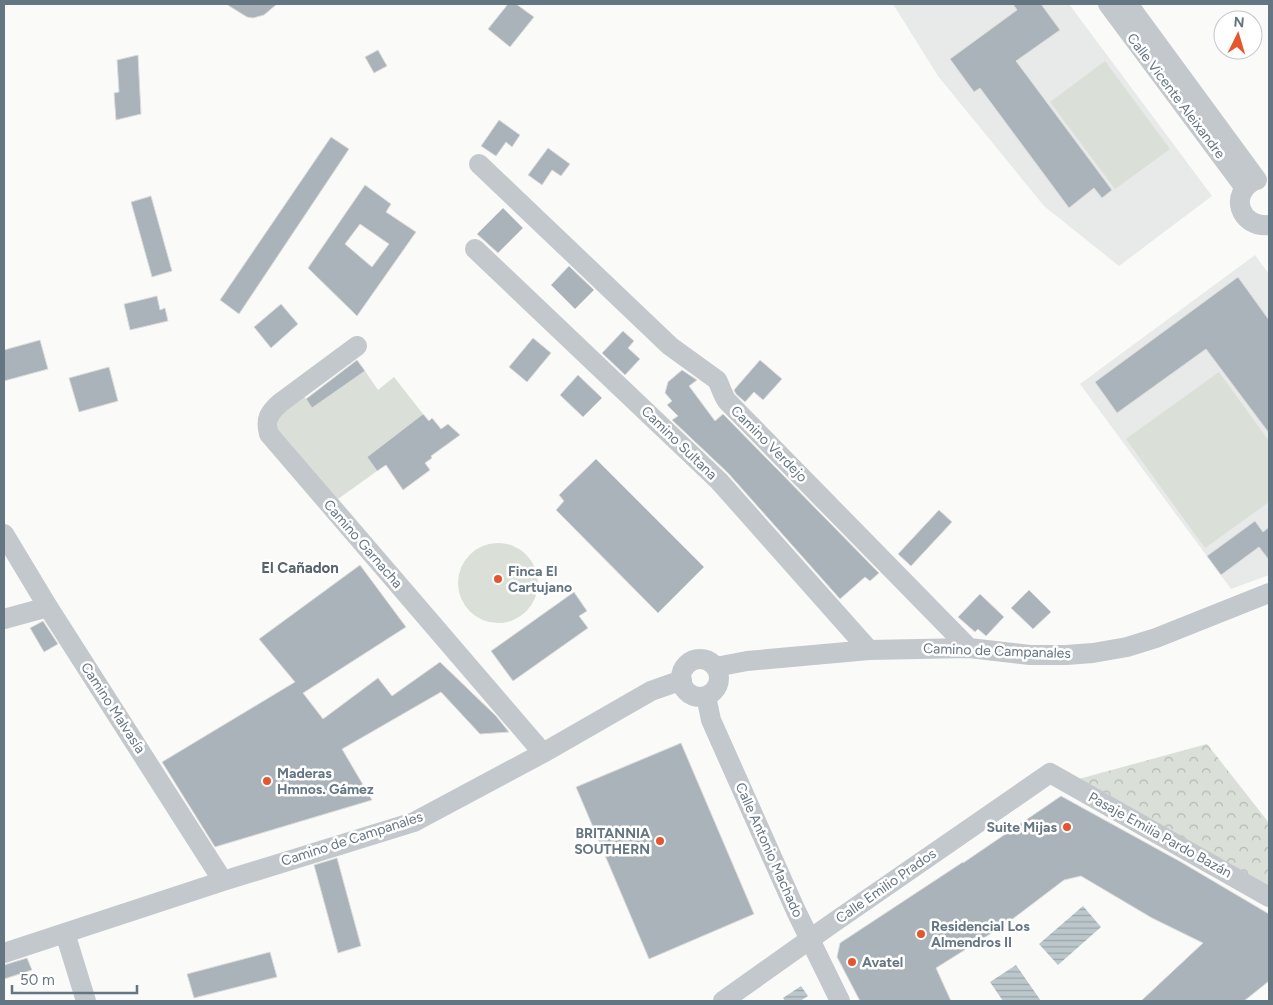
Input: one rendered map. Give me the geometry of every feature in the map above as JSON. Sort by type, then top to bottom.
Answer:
[{"type":"street","name":"Calle Vicente Aleixandre","points":[[1108,4],[1257,182]]},
{"type":"street","points":[[1128,4],[1257,182],[1240,197],[1242,213],[1254,224],[1269,225]]},
{"type":"street","name":"Camino Verdejo","points":[[479,164],[670,346],[717,380],[726,401],[970,648]]},
{"type":"street","name":"Camino Sultana","points":[[475,249],[719,481],[869,650]]},
{"type":"street","name":"Camino Garnacha","points":[[357,346],[272,411],[267,426],[269,434],[542,753]]},
{"type":"street","name":"Camino Malvasía","points":[[4,534],[48,607],[224,881]]},
{"type":"street","name":"Camino de Campanales","points":[[716,667],[747,661],[869,650],[970,648],[1030,655],[1093,654],[1128,647],[1156,638],[1269,593]]},
{"type":"street","points":[[4,619],[48,607]]},
{"type":"street","points":[[699,659],[710,662],[716,667],[719,682],[712,693],[699,697],[687,691],[682,680],[682,674],[688,664],[693,660],[699,659]]},
{"type":"street","name":"Camino de Campanales","points":[[4,953],[224,881],[414,822],[542,753],[651,691],[682,680]]},
{"type":"street","name":"Calle Antonio Machado","points":[[706,696],[711,720],[792,902],[840,1001]]},
{"type":"street","name":"Calle Emilio Prados","points":[[724,1001],[810,939],[1050,773]]},
{"type":"street","name":"Pasaje Emilia Pardo Bazán","points":[[1050,773],[1269,897]]},
{"type":"street","points":[[65,933],[86,1001]]},
{"type":"shaded area","points":[[893,4],[1069,4],[1212,196],[1119,266],[1044,206],[938,76]]},
{"type":"shaded area","points":[[1255,255],[1269,274],[1269,575],[1231,589],[1080,384]]},
{"type":"shaded area","points":[[1083,906],[1101,927],[1058,965],[1039,944]]},
{"type":"shaded area","points":[[1016,965],[1041,1001],[1003,1001],[990,982]]},
{"type":"shaded area","points":[[801,986],[808,996],[800,1001],[785,1001],[783,998]]},
{"type":"green space","points":[[1105,61],[1170,149],[1115,189],[1050,102]]},
{"type":"green space","points":[[365,371],[378,390],[394,377],[423,414],[367,457],[377,471],[338,499],[278,429],[278,415],[303,395],[312,407]]},
{"type":"green space","points":[[1219,372],[1269,441],[1269,502],[1205,548],[1126,439]]},
{"type":"green space","name":"Finca El Cartujano","points":[[498,543],[513,546],[526,555],[535,568],[538,583],[535,598],[526,611],[513,620],[498,623],[483,620],[470,611],[461,598],[458,583],[461,568],[470,555],[483,546]]},
{"type":"green space","points":[[1207,744],[1269,823],[1269,887],[1075,780]]},
{"type":"building","points":[[226,4],[277,4],[264,15],[253,18],[247,17]]},
{"type":"building","points":[[508,4],[516,4],[534,17],[510,47],[488,29]]},
{"type":"building","points":[[1013,4],[1041,4],[1060,30],[1016,61],[1112,190],[1102,198],[1094,188],[1069,208],[980,88],[974,92],[950,59],[1017,10]]},
{"type":"building","points":[[378,50],[387,66],[374,73],[365,57]]},
{"type":"building","points":[[138,55],[141,114],[116,120],[114,93],[119,92],[117,60]]},
{"type":"building","points":[[499,120],[520,135],[512,147],[506,142],[496,156],[481,146]]},
{"type":"building","points":[[331,137],[349,149],[239,314],[220,300]]},
{"type":"building","points":[[548,148],[570,164],[561,176],[552,170],[542,185],[528,175]]},
{"type":"building","points":[[365,185],[391,204],[386,212],[416,232],[357,316],[308,268]],"holes":[[[360,224],[389,244],[372,267],[345,244]]]},
{"type":"building","points":[[151,196],[172,271],[152,277],[131,202]]},
{"type":"building","points":[[503,208],[523,228],[498,253],[477,234]]},
{"type":"building","points":[[569,266],[594,290],[575,309],[551,285]]},
{"type":"building","points":[[1238,277],[1269,320],[1269,433],[1206,349],[1117,413],[1095,382]]},
{"type":"building","points":[[157,296],[160,310],[165,308],[168,321],[130,330],[124,304]]},
{"type":"building","points":[[281,304],[298,324],[271,348],[254,327]]},
{"type":"building","points":[[623,331],[634,341],[628,348],[640,359],[625,375],[602,353]]},
{"type":"building","points":[[533,338],[551,353],[527,382],[509,367]]},
{"type":"building","points":[[40,340],[48,369],[4,381],[4,350]]},
{"type":"building","points":[[357,360],[365,371],[312,408],[306,399]]},
{"type":"building","points":[[760,360],[782,379],[763,400],[754,392],[745,402],[734,390]]},
{"type":"building","points":[[109,367],[118,401],[79,412],[69,378]]},
{"type":"building","points":[[682,370],[697,380],[689,386],[715,421],[723,414],[879,573],[870,581],[865,577],[840,599],[728,473],[672,420],[678,416],[667,405],[672,401],[665,393],[668,382]]},
{"type":"building","points":[[578,375],[602,398],[583,417],[560,395]]},
{"type":"building","points":[[423,414],[429,421],[432,418],[441,429],[448,424],[460,435],[431,456],[432,458],[425,463],[430,470],[403,490],[386,465],[377,471],[367,457]]},
{"type":"building","points":[[596,459],[704,567],[658,613],[556,510],[564,501],[559,495]]},
{"type":"building","points":[[939,510],[952,522],[911,566],[898,554]]},
{"type":"building","points":[[1255,521],[1263,532],[1269,527],[1269,560],[1259,547],[1221,575],[1207,556]]},
{"type":"building","points":[[360,565],[406,627],[303,693],[323,719],[378,678],[392,696],[440,662],[496,716],[509,732],[480,734],[441,692],[342,749],[372,800],[215,847],[162,762],[295,682],[259,639]]},
{"type":"building","points":[[1029,590],[1051,612],[1033,629],[1011,608]]},
{"type":"building","points":[[574,592],[587,611],[579,616],[588,628],[513,681],[491,651]]},
{"type":"building","points":[[980,594],[1004,617],[986,636],[978,629],[975,632],[958,617]]},
{"type":"building","points":[[43,621],[58,644],[44,652],[30,628]]},
{"type":"building","points":[[681,743],[754,914],[649,959],[576,787]]},
{"type":"building","points":[[1061,796],[1181,862],[1269,914],[1269,981],[1244,1001],[1141,1001],[1203,943],[1152,918],[1081,876],[1064,880],[1006,924],[936,968],[951,1001],[860,1001],[837,957],[840,943],[963,863]]},
{"type":"building","points":[[337,858],[361,946],[338,953],[314,865]]},
{"type":"building","points":[[270,952],[277,977],[194,998],[187,974]]},
{"type":"building","points":[[27,958],[32,970],[4,979],[4,965]]},
{"type":"place","name":"Finca El Cartujano","points":[[498,579]]},
{"type":"place","name":"Maderas Hmnos. Gámez","points":[[267,781]]},
{"type":"place","name":"Suite Mijas","points":[[1067,827]]},
{"type":"place","name":"BRITANNIA SOUTHERN","points":[[660,841]]},
{"type":"place","name":"Residencial Los Almendros II","points":[[921,934]]},
{"type":"place","name":"Avatel","points":[[852,962]]},
{"type":"district","name":"El Cañadon","points":[[300,568]]}]
